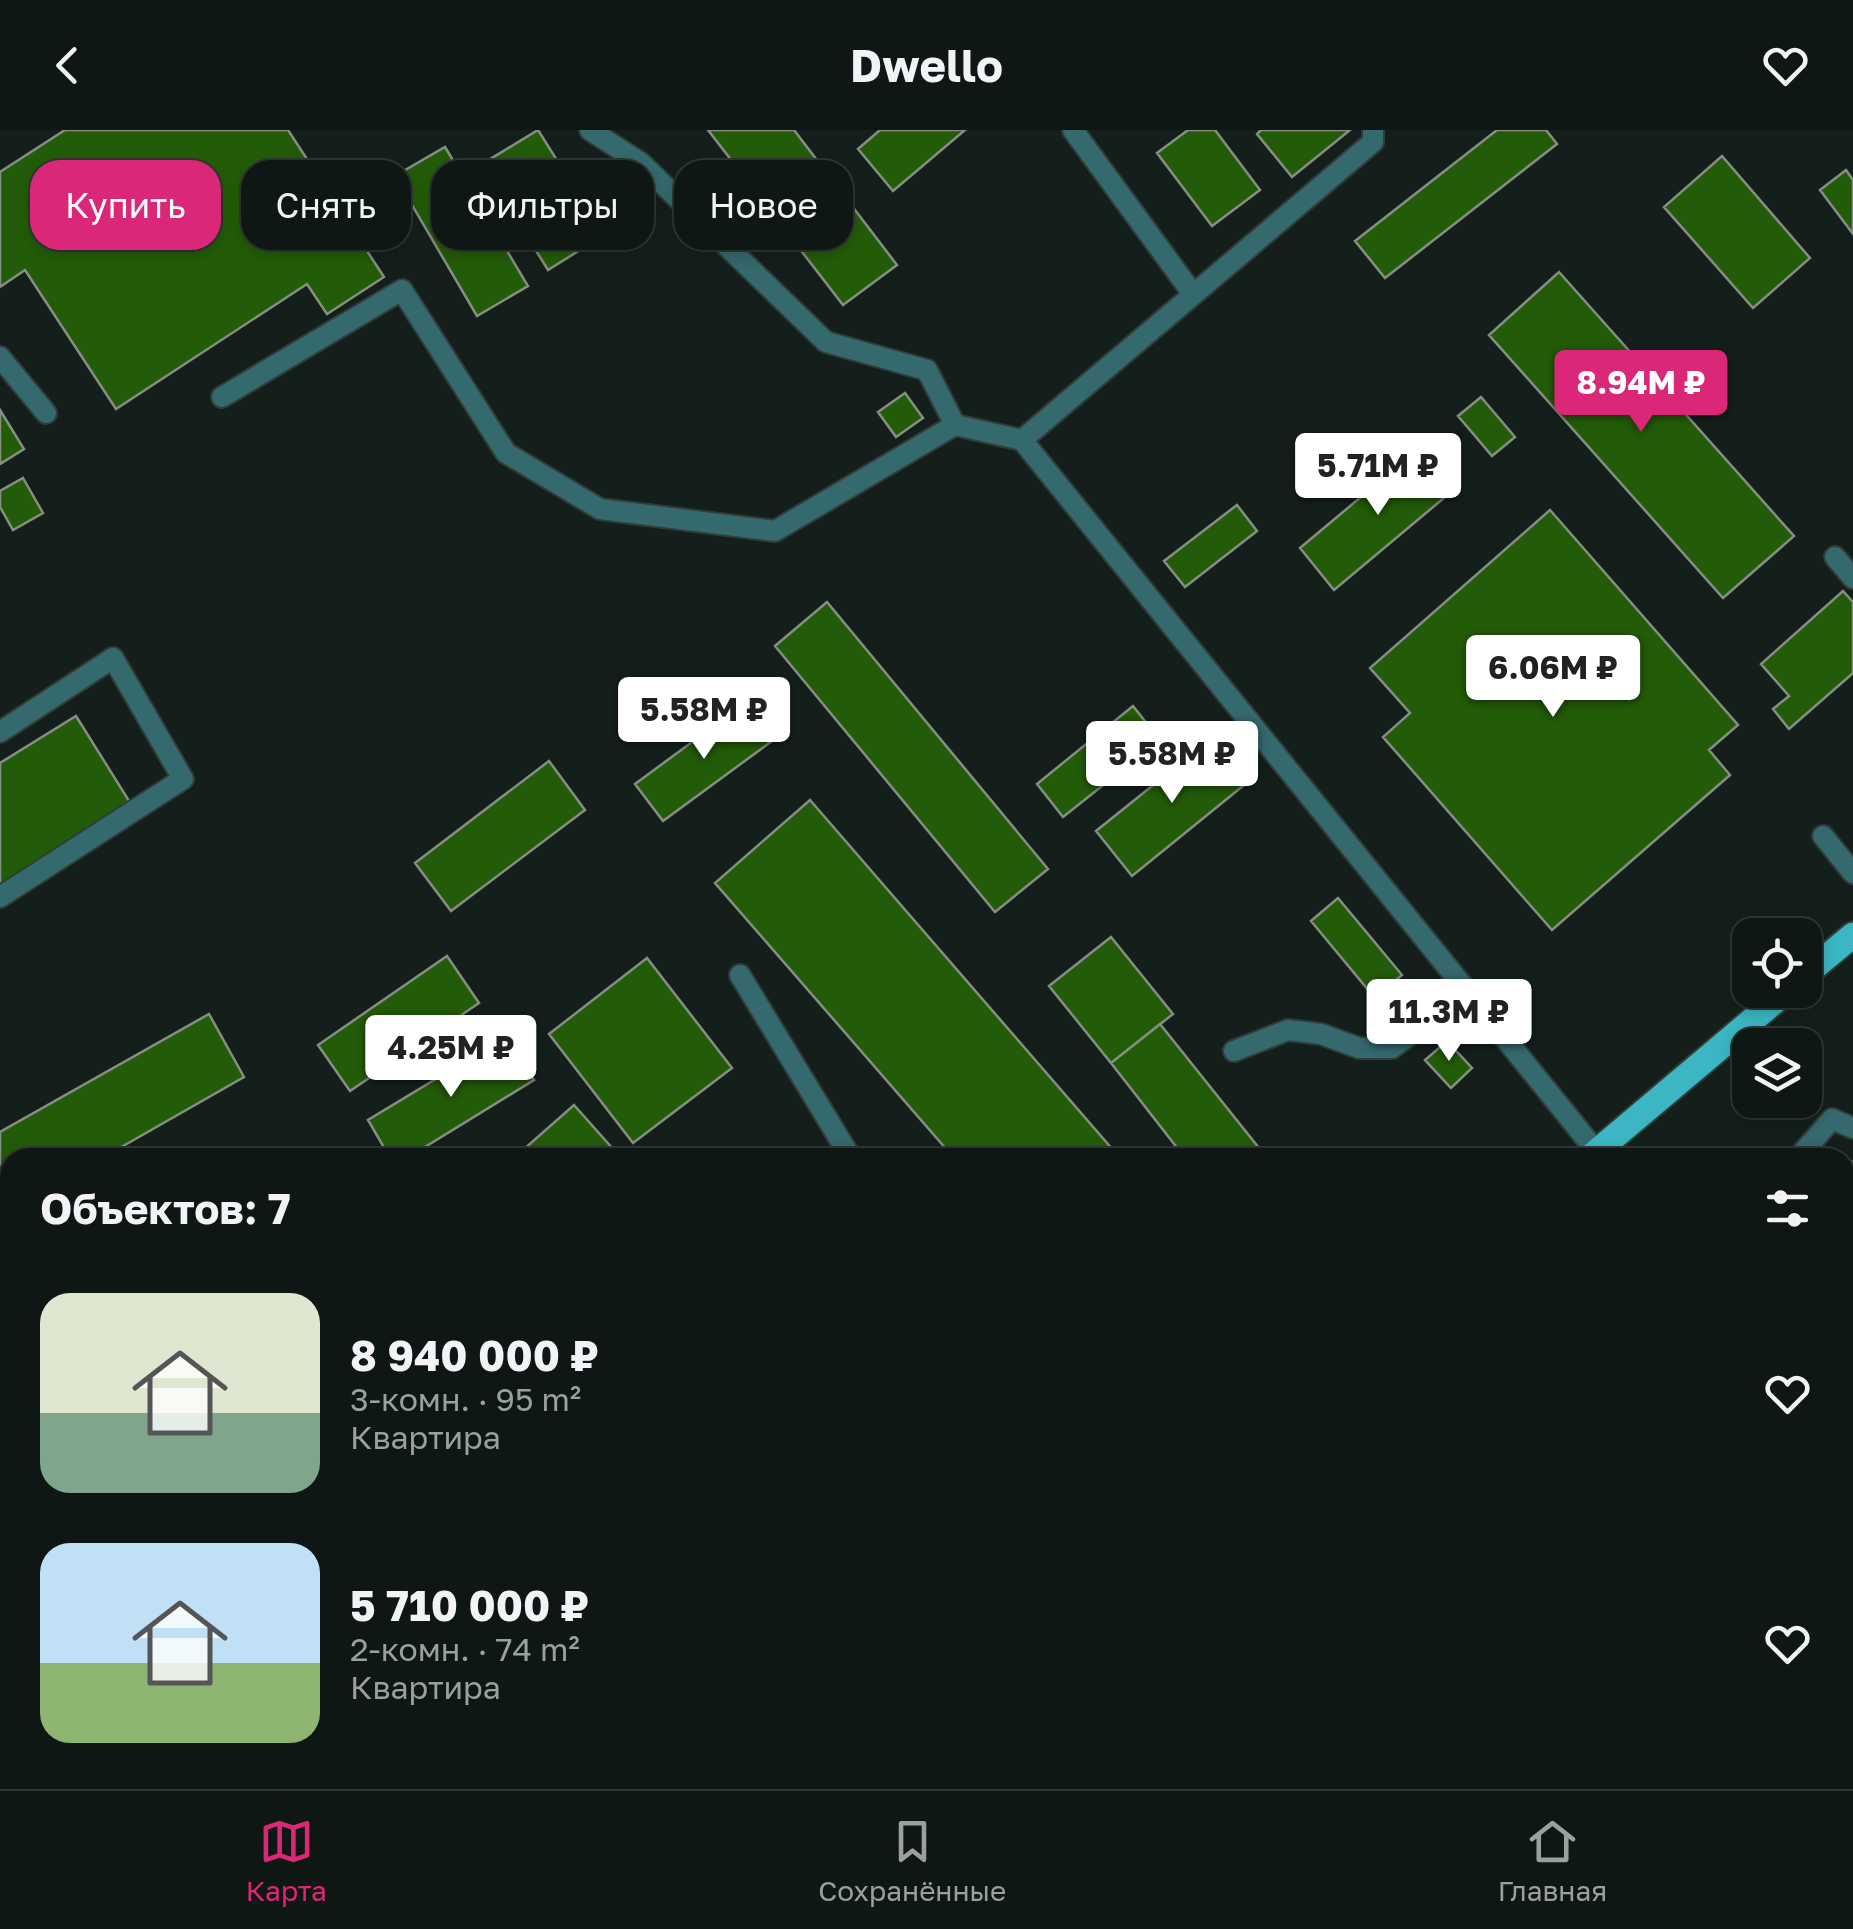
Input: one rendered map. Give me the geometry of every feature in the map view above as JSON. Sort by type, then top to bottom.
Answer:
[{"type":"main road","points":[[1822,961],[1853,935]]},
{"type":"main road","points":[[1600,1148],[1767,1008]]},
{"type":"lane","points":[[590,130],[641,163],[826,342],[927,370],[955,425]]},
{"type":"lane","points":[[1074,130],[1194,294]]},
{"type":"lane","points":[[1022,440],[1373,142],[1372,130]]},
{"type":"lane","points":[[222,397],[402,290],[506,453],[600,510],[775,531],[955,425],[1022,440],[1588,1148]]},
{"type":"lane","points":[[0,357],[46,413]]},
{"type":"lane","points":[[1836,557],[1853,578]]},
{"type":"lane","points":[[0,732],[112,658],[183,779],[0,897]]},
{"type":"lane","points":[[1823,836],[1853,873]]},
{"type":"lane","points":[[740,976],[845,1148]]},
{"type":"lane","points":[[1234,1050],[1288,1030],[1321,1034],[1359,1048],[1392,1048],[1468,993]]},
{"type":"lane","points":[[1806,1148],[1832,1118],[1853,1128]]},
{"type":"building","points":[[65,130],[288,130],[308,160],[241,160],[241,250],[366,250],[384,277],[327,314],[307,284],[116,409],[25,270],[0,287],[0,172]]},
{"type":"building","points":[[538,130],[557,160],[489,160]]},
{"type":"building","points":[[708,130],[794,130],[817,160],[731,160]]},
{"type":"building","points":[[880,130],[965,130],[893,191],[858,149]]},
{"type":"building","points":[[1188,130],[1215,130],[1260,190],[1212,226],[1157,153]]},
{"type":"building","points":[[1261,130],[1350,130],[1292,177],[1257,134]]},
{"type":"building","points":[[1497,130],[1546,130],[1557,144],[1385,278],[1355,241]]},
{"type":"building","points":[[445,147],[453,160],[431,160],[431,237],[411,203],[411,167]]},
{"type":"building","points":[[1722,156],[1810,258],[1753,308],[1664,207]]},
{"type":"building","points":[[1846,170],[1853,180],[1853,234],[1820,190]]},
{"type":"building","points":[[853,207],[897,265],[843,305],[801,250],[853,250]]},
{"type":"building","points":[[438,250],[507,250],[528,286],[477,316]]},
{"type":"building","points":[[536,250],[580,250],[548,270]]},
{"type":"building","points":[[1559,272],[1794,536],[1723,598],[1489,335]]},
{"type":"building","points":[[905,393],[923,418],[896,437],[878,412]]},
{"type":"building","points":[[1481,397],[1515,437],[1492,456],[1458,416]]},
{"type":"building","points":[[0,410],[24,449],[0,464]]},
{"type":"building","points":[[1423,445],[1457,487],[1334,590],[1300,548]]},
{"type":"building","points":[[23,478],[43,513],[13,530],[0,507],[0,491]]},
{"type":"building","points":[[1237,505],[1257,531],[1185,587],[1164,561]]},
{"type":"building","points":[[1550,510],[1738,725],[1709,750],[1730,775],[1552,930],[1383,737],[1410,713],[1370,668]]},
{"type":"building","points":[[1843,591],[1853,602],[1853,673],[1789,729],[1773,709],[1789,696],[1761,664]]},
{"type":"building","points":[[827,602],[1048,869],[995,912],[775,646]]},
{"type":"building","points":[[745,703],[772,741],[663,821],[635,784]]},
{"type":"building","points":[[1133,706],[1160,740],[1063,817],[1037,784]]},
{"type":"building","points":[[76,716],[131,804],[0,885],[0,763]]},
{"type":"building","points":[[1213,737],[1249,781],[1132,876],[1096,831]]},
{"type":"building","points":[[549,761],[585,810],[451,911],[415,863]]},
{"type":"building","points":[[810,800],[1111,1148],[945,1148],[715,883]]},
{"type":"building","points":[[1338,898],[1402,975],[1374,997],[1311,921]]},
{"type":"building","points":[[1111,937],[1173,1014],[1111,1063],[1049,986]]},
{"type":"building","points":[[447,956],[479,1003],[350,1091],[318,1045]]},
{"type":"building","points":[[647,958],[732,1068],[633,1143],[549,1034]]},
{"type":"building","points":[[209,1014],[244,1077],[120,1148],[0,1148],[0,1132]]},
{"type":"building","points":[[1160,1024],[1259,1148],[1177,1148],[1111,1063]]},
{"type":"building","points":[[507,1036],[534,1080],[423,1148],[384,1148],[368,1120]]},
{"type":"building","points":[[1447,1041],[1472,1068],[1451,1088],[1425,1060]]},
{"type":"building","points":[[574,1105],[612,1148],[525,1148]]}]
